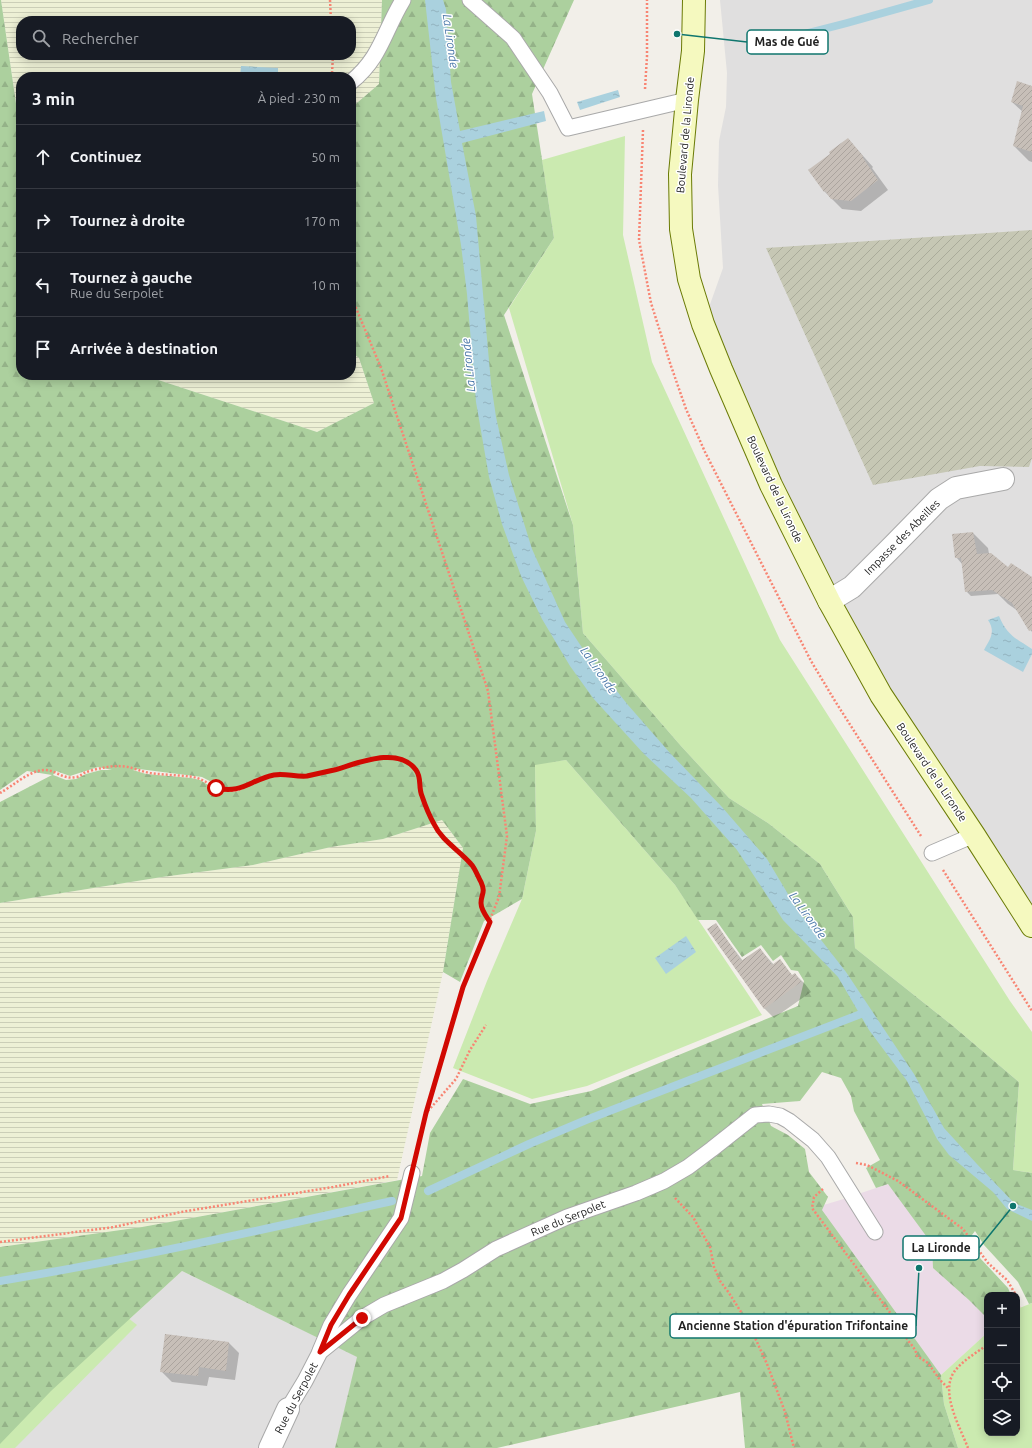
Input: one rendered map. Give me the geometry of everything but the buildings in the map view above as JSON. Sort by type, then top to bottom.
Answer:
[{"type":"street","name":"Boulevard de la Lironde","points":[[694,0],[693,51],[680,174],[680,229],[689,279],[703,324],[771,485],[829,601],[881,695],[974,835],[1032,926]]},
{"type":"street","name":"Impasse des Abeilles","points":[[829,601],[852,587],[938,499],[956,488],[1003,479]]},
{"type":"street","name":"Rue du Serpolet","points":[[270,1448],[288,1409]]},
{"type":"lane","points":[[356,78],[364,71],[376,56],[390,24],[403,0]]},
{"type":"lane","points":[[470,0],[513,38],[550,93],[568,128],[687,100]]},
{"type":"lane","points":[[932,853],[974,835]]},
{"type":"lane","name":"Rue du Serpolet","points":[[288,1409],[320,1352],[362,1318],[384,1305],[443,1281],[496,1249],[567,1217],[636,1193],[664,1181],[688,1167],[755,1115],[761,1114],[780,1116],[789,1121],[813,1140],[828,1157],[875,1232]]},
{"type":"lane","points":[[320,1352],[331,1325],[349,1295],[401,1218],[412,1173]]},
{"type":"path","points":[[330,0],[331,16]]},
{"type":"path","points":[[647,0],[647,56],[639,240],[651,303],[686,409],[709,459],[811,661],[1032,1011]]},
{"type":"path","points":[[332,72],[333,60]]},
{"type":"path","points":[[0,1242],[114,1227],[181,1212],[333,1187],[400,1173],[412,1173],[426,1113],[463,987],[499,897],[507,836],[488,691],[381,368],[356,308]]},
{"type":"path","points":[[0,793],[20,781],[25,776],[46,770],[66,778],[76,778],[85,773],[102,768],[121,766],[143,772],[198,778],[216,788],[236,790],[266,777],[276,775],[304,776],[320,774],[379,757],[405,760],[416,769],[419,774],[422,796],[434,825],[444,838],[472,865],[482,884],[484,893],[481,903],[483,911],[490,922]]},
{"type":"path","points":[[426,1113],[456,1079],[470,1050],[486,1025]]},
{"type":"path","points":[[828,1157],[867,1165],[898,1181],[948,1217],[963,1229],[988,1263],[1007,1280],[1014,1292]]},
{"type":"path","points":[[836,1170],[832,1180],[814,1197],[812,1208],[903,1330],[904,1336],[916,1351],[917,1356],[928,1363],[940,1380],[948,1388]]},
{"type":"path","points":[[664,1181],[673,1196],[693,1217],[710,1247],[714,1267],[720,1281],[748,1324],[757,1342],[785,1412],[794,1448]]},
{"type":"path","points":[[968,1448],[954,1414],[948,1388],[953,1373],[958,1367],[984,1347]]},
{"type":"shaded area","points":[[1,0],[382,0],[379,84],[356,104],[356,72],[16,72],[16,104]]},
{"type":"shaded area","points":[[720,0],[1032,0],[1032,926],[881,695],[703,324],[723,268],[718,185],[719,141],[726,107],[727,73]]},
{"type":"shaded area","points":[[1032,230],[1032,458],[1029,467],[980,466],[873,485],[766,248]]},
{"type":"shaded area","points":[[356,356],[359,358],[374,403],[317,432],[158,380],[356,380]]},
{"type":"shaded area","points":[[442,820],[463,848],[443,972],[397,1180],[142,1227],[0,1247],[0,903],[162,877],[253,865],[331,847],[383,839]]},
{"type":"shaded area","points":[[888,1184],[984,1292],[984,1336],[941,1375],[817,1207],[847,1198],[864,1209],[861,1193]]},
{"type":"shaded area","points":[[182,1271],[358,1357],[335,1448],[0,1448],[0,1444],[51,1391]]},
{"type":"green space","points":[[0,0],[16,104],[16,380],[158,380],[317,432],[374,403],[359,358],[356,356],[356,104],[379,84],[382,0],[574,0],[532,94],[554,238],[504,315],[573,525],[583,633],[681,746],[729,798],[768,823],[820,864],[853,917],[855,948],[953,1026],[1019,1082],[1013,1170],[1032,1173],[1032,1303],[1029,1304],[1018,1282],[984,1245],[975,1231],[966,1243],[1008,1288],[1010,1292],[984,1292],[984,1315],[933,1268],[932,1244],[888,1184],[876,1188],[866,1168],[880,1160],[854,1111],[851,1096],[841,1078],[822,1072],[800,1101],[762,1104],[771,1126],[788,1135],[805,1149],[809,1172],[828,1197],[822,1210],[941,1375],[944,1404],[958,1448],[745,1448],[740,1392],[497,1448],[335,1448],[357,1357],[182,1271],[51,1391],[0,1444],[0,1247],[142,1227],[422,1176],[430,1133],[463,1079],[530,1104],[591,1091],[798,1006],[804,981],[798,971],[791,970],[781,955],[773,961],[761,945],[742,957],[716,920],[698,920],[675,885],[566,760],[535,765],[536,831],[522,899],[484,921],[460,982],[443,972],[463,848],[442,820],[383,839],[331,847],[253,865],[162,877],[0,903],[0,802],[52,775],[27,771],[0,790]],"holes":[[[98,767],[112,770],[101,770],[86,774],[76,779],[66,780],[53,775],[56,771],[70,776]],[[139,769],[202,777],[225,789],[235,788],[272,773],[291,773],[289,776],[266,778],[239,791],[227,792],[213,788],[200,780],[146,774],[133,770]]]},
{"type":"green space","points":[[625,136],[623,235],[652,362],[780,640],[1010,1001],[1032,1032],[1032,1173],[1013,1170],[1019,1082],[953,1026],[855,948],[853,917],[820,864],[768,823],[729,798],[681,746],[583,633],[573,525],[509,308],[554,238],[542,160]]},
{"type":"green space","points":[[566,760],[675,885],[762,1015],[587,1086],[532,1099],[453,1068],[487,981],[522,899],[536,831],[535,764]]},
{"type":"green space","points":[[95,1292],[137,1325],[15,1448],[0,1448],[0,1304]]},
{"type":"green space","points":[[1032,1303],[1032,1448],[958,1448],[944,1404],[941,1375],[984,1336],[984,1436],[1020,1436],[1020,1308]]},
{"type":"water","name":"La Lironde","points":[[425,0],[443,0],[446,9],[451,82],[460,131],[544,111],[546,121],[462,143],[476,216],[491,383],[496,417],[509,475],[532,549],[565,622],[581,646],[628,705],[670,753],[722,807],[767,859],[797,909],[846,972],[914,1074],[944,1128],[1014,1203],[1032,1210],[1032,1221],[1007,1209],[993,1192],[949,1155],[937,1139],[907,1081],[869,1030],[838,977],[783,920],[737,850],[691,798],[644,754],[593,698],[570,666],[542,619],[521,576],[502,524],[489,477],[476,402],[467,294],[461,245],[436,98]]},
{"type":"water","points":[[241,66],[278,68],[278,72],[240,72]]},
{"type":"water","points":[[618,90],[620,97],[580,110],[577,102]]},
{"type":"water","points":[[999,616],[1008,632],[1032,649],[1032,654],[1023,672],[984,650],[992,632],[992,628],[988,620]]},
{"type":"water","points":[[686,936],[696,952],[666,974],[655,958]]},
{"type":"waterway","points":[[750,48],[929,0]]},
{"type":"waterway","points":[[428,1191],[529,1144],[586,1120],[866,1012]]},
{"type":"waterway","points":[[0,1281],[147,1254],[392,1201]]},
{"type":"place","name":"Mas de Gué","points":[[677,34]]},
{"type":"place","name":"La Lironde","points":[[1013,1206]]},
{"type":"place","name":"Ancienne Station d'épuration Trifontaine","points":[[919,1268]]},
{"type":"route","points":[[216,788],[236,790],[266,777],[286,774],[295,776],[320,774],[379,757],[405,760],[416,769],[419,774],[422,796],[434,825],[444,838],[472,865],[482,884],[484,893],[481,903],[483,911],[490,922],[463,987],[426,1113],[401,1218],[349,1295],[331,1325],[320,1352],[362,1318]]}]
